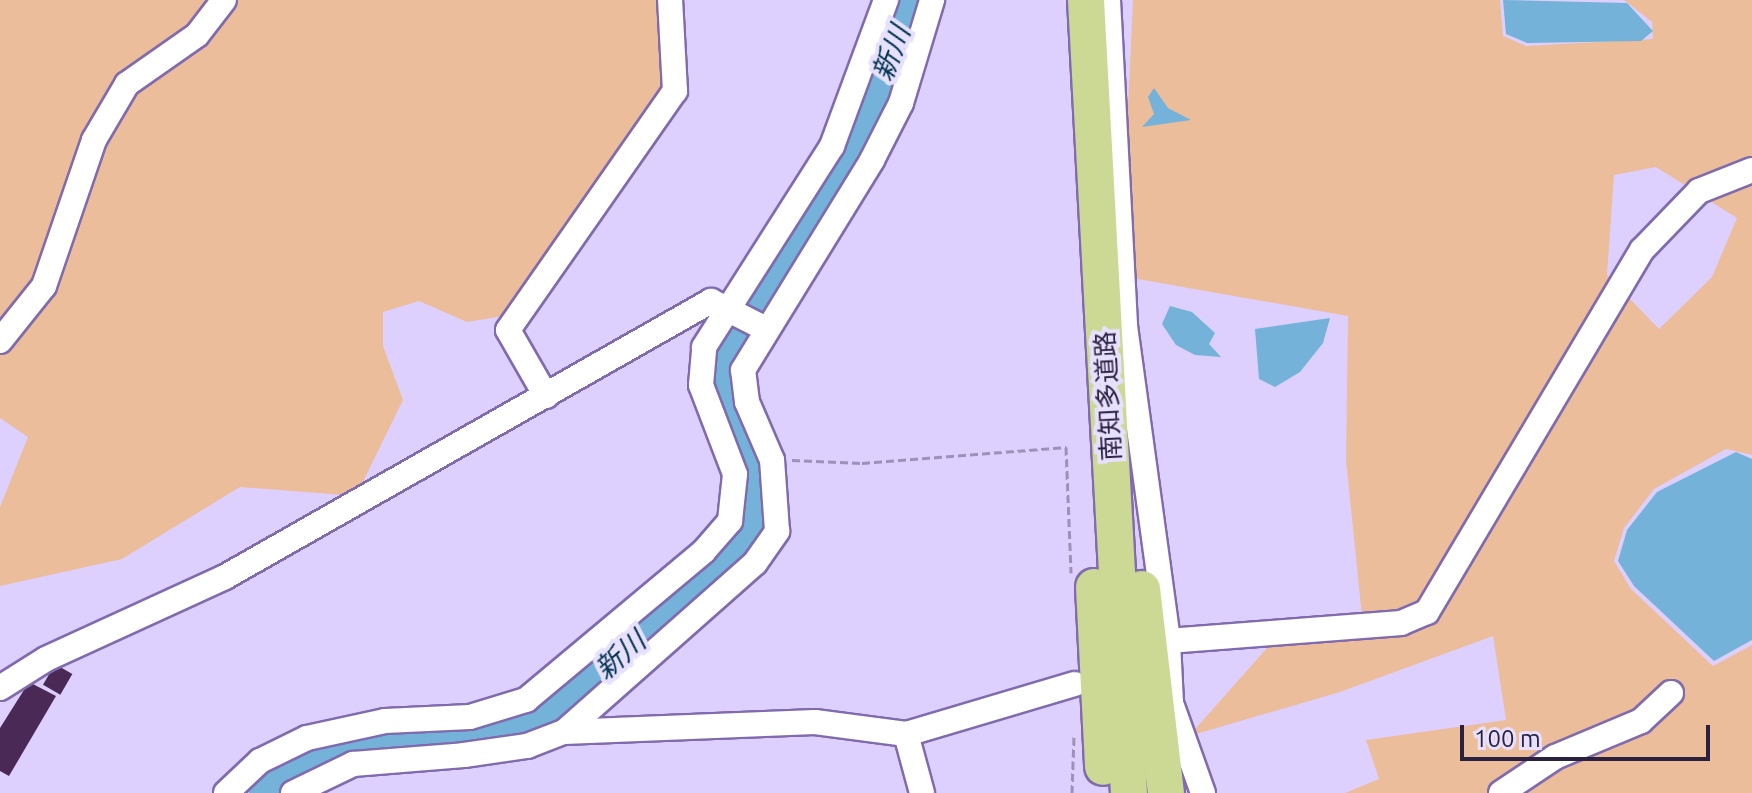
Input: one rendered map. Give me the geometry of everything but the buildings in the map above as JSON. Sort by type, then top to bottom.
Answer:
[{"type":"highway","name":"南知多道路","points":[[1063,0],[1104,793]]},
{"type":"highway","name":"南知多道路","points":[[1086,0],[1129,793]]},
{"type":"highway","points":[[1105,348],[1114,362],[1166,793]]},
{"type":"street","points":[[0,341],[44,286],[94,140],[127,84],[197,35],[224,0]]},
{"type":"street","points":[[546,396],[508,330],[589,223],[675,91],[670,0]]},
{"type":"street","points":[[226,793],[260,761],[307,738],[385,721],[470,717],[526,700],[704,551],[730,521],[735,474],[701,385],[704,347],[726,304],[832,146],[886,0]]},
{"type":"street","points":[[564,732],[755,563],[777,531],[772,460],[747,402],[743,370],[764,328],[872,160],[901,103],[932,0]]},
{"type":"street","points":[[1108,0],[1125,326],[1168,641],[1171,703],[1203,793]]},
{"type":"street","points":[[1168,641],[1401,623],[1427,612],[1642,250],[1699,191],[1752,170]]},
{"type":"street","points":[[0,688],[46,659],[225,577],[711,301],[726,304],[764,328]]},
{"type":"street","points":[[293,793],[353,764],[527,746],[564,732],[815,722],[906,734],[1075,684]]},
{"type":"street","points":[[1501,793],[1555,757],[1641,721],[1671,693]]},
{"type":"street","points":[[906,734],[922,793]]},
{"type":"path","points":[[772,460],[862,463],[1066,447],[1071,590]]},
{"type":"path","points":[[1072,793],[1074,731]]},
{"type":"shaded area","points":[[0,0],[661,0],[665,88],[509,315],[467,322],[419,301],[383,312],[383,346],[403,400],[356,496],[240,487],[122,559],[0,586],[0,507],[28,437],[0,418]]},
{"type":"shaded area","points":[[1133,0],[1500,0],[1503,36],[1526,46],[1653,39],[1652,22],[1624,0],[1752,0],[1752,455],[1726,449],[1654,489],[1624,528],[1614,561],[1631,589],[1713,666],[1752,645],[1752,793],[1345,793],[1379,779],[1366,740],[1506,720],[1493,636],[1340,692],[1189,736],[1273,641],[1364,636],[1346,460],[1348,316],[1132,278],[1125,170]],"holes":[[[1656,167],[1737,218],[1712,277],[1659,329],[1607,275],[1614,175]]]},
{"type":"water","points":[[1503,0],[1627,3],[1653,31],[1641,41],[1527,43],[1506,34]]},
{"type":"water","points":[[1154,88],[1168,108],[1191,120],[1142,127],[1154,114],[1148,97]]},
{"type":"water","points":[[1170,306],[1192,312],[1215,333],[1209,344],[1221,357],[1195,355],[1176,345],[1162,324]]},
{"type":"water","points":[[1330,318],[1323,343],[1300,372],[1275,387],[1259,379],[1255,329]]},
{"type":"water","points":[[1736,452],[1752,459],[1752,640],[1714,661],[1634,586],[1618,561],[1627,530],[1657,492]]},
{"type":"waterway","name":"新川","points":[[751,312],[848,164],[911,0]]},
{"type":"waterway","name":"新川","points":[[264,793],[305,764],[349,749],[392,740],[491,737],[523,727],[561,706],[749,541],[761,509],[756,466],[738,428],[726,374],[742,329]]}]
